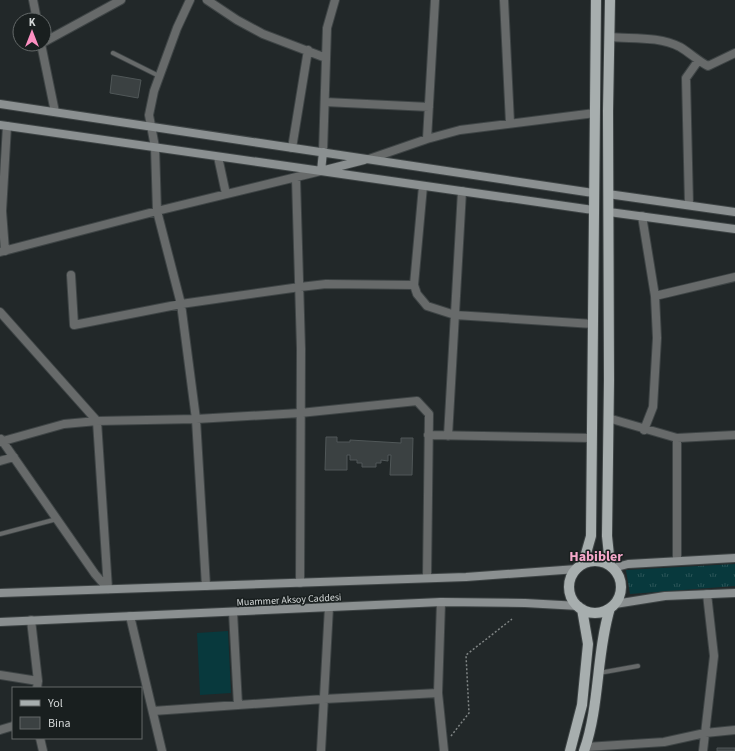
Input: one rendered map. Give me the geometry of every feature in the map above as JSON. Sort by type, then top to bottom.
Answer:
[{"type":"main road","points":[[570,751],[582,705],[588,644],[580,608],[569,590],[570,582],[580,566],[591,536],[596,0]]},
{"type":"main road","points":[[610,0],[608,111],[609,212],[607,536],[612,567]]},
{"type":"main road","points":[[580,566],[596,561],[612,567],[618,574],[621,587],[621,593],[612,606],[604,628],[585,749]]},
{"type":"main road","points":[[580,608],[596,613],[612,606]]},
{"type":"street","points":[[33,0],[35,12]]},
{"type":"street","points":[[52,38],[121,0]]},
{"type":"street","points":[[190,0],[177,28],[150,104],[155,148],[157,211],[181,304],[196,419],[206,586]]},
{"type":"street","points":[[207,0],[237,20],[263,34],[326,58]]},
{"type":"street","points":[[321,171],[325,102],[326,28],[336,0]]},
{"type":"street","points":[[427,139],[435,0]]},
{"type":"street","points":[[504,0],[510,123]]},
{"type":"street","points":[[610,37],[659,40],[680,47],[698,61],[708,66],[735,53]]},
{"type":"street","points":[[292,148],[308,50]]},
{"type":"street","points":[[43,52],[54,112]]},
{"type":"street","points":[[689,205],[686,78],[698,61]]},
{"type":"street","points":[[325,102],[429,107]]},
{"type":"street","points":[[0,104],[593,193]]},
{"type":"street","points":[[593,210],[462,192],[423,186],[321,171],[218,156],[4,126],[1,211],[2,252],[157,211],[296,178],[321,171],[369,159],[427,139],[460,130],[595,113]]},
{"type":"street","points":[[218,156],[226,194]]},
{"type":"street","points":[[296,178],[300,287],[300,583]]},
{"type":"street","points":[[423,186],[414,285],[417,294],[427,306],[455,315],[593,324]]},
{"type":"street","points":[[448,436],[462,192]]},
{"type":"street","points":[[608,194],[735,212]]},
{"type":"street","points":[[609,212],[735,229]]},
{"type":"street","points":[[642,216],[655,296],[657,338],[653,407],[644,430]]},
{"type":"street","points":[[71,275],[74,325],[181,304],[300,287],[326,284],[414,285]]},
{"type":"street","points":[[655,296],[735,277]]},
{"type":"street","points":[[0,312],[97,421],[108,589]]},
{"type":"street","points":[[108,589],[94,574],[1,440],[64,424],[97,421],[196,419],[300,413],[417,401],[429,414],[427,578]]},
{"type":"street","points":[[608,418],[644,430],[677,438],[735,435]]},
{"type":"street","points":[[428,435],[592,438]]},
{"type":"street","points":[[677,438],[678,561]]},
{"type":"street","points":[[0,461],[14,457]]},
{"type":"street","points":[[612,567],[628,564],[735,558]]},
{"type":"street","name":"Muammer Aksoy Caddesi","points":[[0,593],[427,578],[580,566]]},
{"type":"street","points":[[612,606],[665,596],[735,592]]},
{"type":"street","points":[[703,751],[714,656],[707,594]]},
{"type":"street","points":[[441,602],[438,693],[443,748]]},
{"type":"street","name":"Muammer Aksoy Caddesi","points":[[0,622],[441,602],[525,603],[580,608]]},
{"type":"street","points":[[321,751],[329,607]]},
{"type":"street","points":[[233,612],[238,705]]},
{"type":"street","points":[[130,616],[162,751]]},
{"type":"street","points":[[0,675],[37,685],[31,620]]},
{"type":"street","points":[[152,712],[324,699],[438,693]]},
{"type":"street","points":[[0,730],[12,726]]},
{"type":"street","points":[[585,749],[664,742],[705,733],[735,730]]},
{"type":"street","points":[[40,739],[43,751]]},
{"type":"lane","points":[[113,53],[159,76]]},
{"type":"lane","points":[[0,534],[57,519]]},
{"type":"lane","points":[[598,673],[638,666]]},
{"type":"path","points":[[443,748],[469,713],[466,655],[512,619]]},
{"type":"green space","points":[[735,564],[735,586],[630,594],[626,570]]},
{"type":"green space","points":[[228,631],[231,693],[200,695],[197,633]]},
{"type":"building","points":[[112,75],[141,80],[138,98],[110,93]]},
{"type":"building","points":[[326,437],[337,437],[337,442],[350,442],[350,440],[401,443],[401,438],[413,438],[412,475],[390,475],[391,455],[388,455],[388,461],[381,460],[381,463],[376,463],[376,467],[362,467],[362,463],[357,463],[357,460],[350,460],[350,455],[347,455],[347,470],[325,470]]},
{"type":"building","points":[[717,748],[735,748],[735,751],[717,751]]},
{"type":"district","name":"Habibler","points":[[596,556]]}]
